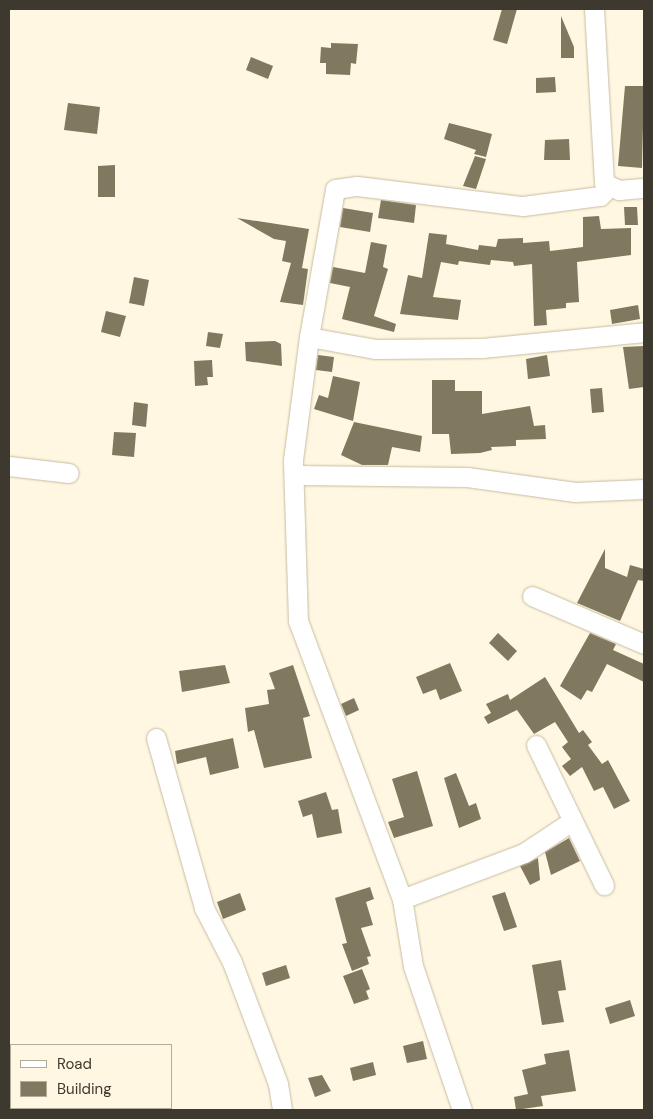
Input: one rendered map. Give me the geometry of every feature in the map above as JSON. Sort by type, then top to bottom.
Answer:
[{"type":"street","points":[[594,9],[602,173],[608,188]]},
{"type":"street","points":[[462,1110],[413,966],[402,899],[298,621],[296,475],[294,460],[309,337],[334,189],[357,186],[523,206],[600,196],[608,188],[644,188]]},
{"type":"street","points":[[309,337],[376,349],[482,348],[644,332]]},
{"type":"street","points":[[9,466],[69,473]]},
{"type":"street","points":[[296,475],[467,477],[575,492],[644,489]]},
{"type":"street","points":[[532,596],[644,644]]},
{"type":"street","points":[[156,738],[204,908],[232,962],[278,1084],[282,1110]]},
{"type":"street","points":[[536,745],[604,884]]},
{"type":"street","points":[[402,899],[524,853],[572,822]]},
{"type":"building","points":[[502,9],[517,9],[507,44],[493,40]]},
{"type":"building","points":[[561,16],[574,47],[574,58],[561,58]]},
{"type":"building","points":[[331,43],[358,44],[356,64],[351,63],[350,75],[326,74],[326,63],[320,63],[321,47],[331,48]]},
{"type":"building","points":[[251,57],[273,66],[268,79],[246,70]]},
{"type":"building","points":[[555,77],[556,92],[536,93],[536,78]]},
{"type":"building","points":[[625,86],[644,86],[642,168],[618,166]]},
{"type":"building","points":[[68,103],[100,107],[97,134],[64,130]]},
{"type":"building","points":[[449,123],[492,134],[486,157],[474,154],[476,150],[444,139]]},
{"type":"building","points":[[569,139],[570,160],[544,160],[545,140]]},
{"type":"building","points":[[475,156],[486,159],[476,189],[463,186]]},
{"type":"building","points":[[115,165],[115,197],[98,197],[98,166]]},
{"type":"building","points":[[381,200],[416,205],[414,223],[378,218]]},
{"type":"building","points":[[624,207],[637,207],[638,225],[625,225]]},
{"type":"building","points":[[343,208],[373,213],[370,232],[340,227]]},
{"type":"building","points":[[599,216],[601,229],[631,228],[631,255],[577,262],[579,302],[566,303],[566,308],[546,310],[547,325],[534,326],[532,264],[514,266],[513,262],[491,260],[490,265],[459,261],[458,265],[441,262],[433,297],[461,300],[458,320],[400,314],[408,275],[422,278],[429,233],[447,235],[446,244],[478,250],[479,245],[496,247],[498,239],[523,238],[523,243],[549,241],[550,251],[583,247],[583,217]]},
{"type":"building","points":[[237,218],[309,229],[302,268],[308,269],[303,305],[280,302],[291,263],[282,261],[286,241],[274,239]]},
{"type":"building","points":[[371,242],[387,245],[383,267],[388,269],[374,316],[396,324],[394,332],[342,319],[350,287],[330,283],[333,267],[365,273]]},
{"type":"building","points":[[134,277],[149,280],[144,306],[129,303]]},
{"type":"building","points":[[638,305],[640,319],[612,324],[610,310]]},
{"type":"building","points":[[106,311],[126,316],[120,337],[101,332]]},
{"type":"building","points":[[208,332],[223,334],[220,348],[206,346]]},
{"type":"building","points":[[275,341],[281,344],[282,366],[246,361],[245,342]]},
{"type":"building","points":[[644,346],[644,387],[629,389],[623,347]]},
{"type":"building","points":[[318,355],[334,357],[332,372],[316,370]]},
{"type":"building","points":[[547,355],[550,376],[528,379],[526,359]]},
{"type":"building","points":[[212,360],[213,377],[207,377],[208,385],[195,386],[194,361]]},
{"type":"building","points":[[333,376],[360,382],[353,421],[314,409],[319,395],[328,398]]},
{"type":"building","points":[[432,380],[455,380],[455,391],[482,391],[482,414],[530,406],[534,426],[545,425],[546,439],[516,440],[516,446],[491,447],[492,450],[480,453],[451,454],[449,434],[432,434]]},
{"type":"building","points":[[602,388],[604,412],[592,413],[590,389]]},
{"type":"building","points":[[134,402],[148,404],[146,427],[132,425]]},
{"type":"building","points":[[354,422],[422,436],[420,452],[392,447],[388,465],[362,465],[341,455]]},
{"type":"building","points":[[114,432],[136,433],[134,457],[112,455]]},
{"type":"building","points":[[605,549],[605,568],[627,577],[630,565],[644,569],[644,581],[638,580],[620,621],[577,603]]},
{"type":"building","points":[[498,633],[517,651],[508,661],[489,643]]},
{"type":"building","points":[[590,633],[616,644],[613,650],[644,664],[644,682],[607,664],[592,692],[587,690],[581,700],[560,686]]},
{"type":"building","points":[[450,663],[462,691],[440,700],[436,689],[423,694],[416,677]]},
{"type":"building","points":[[225,665],[230,683],[182,692],[179,671]]},
{"type":"building","points":[[293,665],[310,716],[303,718],[312,758],[264,768],[254,730],[248,732],[245,708],[269,704],[267,690],[275,689],[269,673]]},
{"type":"building","points":[[545,677],[579,733],[583,730],[592,742],[588,745],[602,764],[608,760],[630,801],[614,809],[603,787],[594,791],[582,767],[570,776],[562,766],[571,759],[562,747],[568,742],[555,722],[534,734],[517,710],[488,724],[484,717],[491,713],[486,704],[508,694],[510,700]]},
{"type":"building","points":[[354,698],[359,710],[346,716],[341,704]]},
{"type":"building","points":[[233,738],[239,768],[210,775],[206,757],[177,764],[175,751]]},
{"type":"building","points":[[417,771],[433,826],[394,838],[388,822],[404,817],[392,779]]},
{"type":"building","points":[[456,773],[469,806],[476,803],[481,819],[459,828],[444,778]]},
{"type":"building","points":[[326,792],[332,810],[338,809],[342,833],[317,838],[312,814],[303,817],[298,801]]},
{"type":"building","points":[[569,838],[580,861],[551,875],[545,852]]},
{"type":"building","points":[[538,858],[540,880],[530,885],[520,866]]},
{"type":"building","points":[[370,887],[374,899],[366,902],[373,925],[361,928],[371,956],[367,957],[369,964],[352,971],[342,944],[347,943],[335,898]]},
{"type":"building","points":[[505,892],[517,927],[504,931],[492,896]]},
{"type":"building","points":[[240,893],[246,910],[223,919],[217,902]]},
{"type":"building","points":[[561,960],[566,990],[558,991],[564,1022],[542,1025],[532,965]]},
{"type":"building","points":[[286,965],[290,978],[266,986],[262,973]]},
{"type":"building","points":[[362,969],[370,989],[366,991],[369,999],[354,1004],[343,976]]},
{"type":"building","points":[[630,1000],[635,1016],[610,1024],[605,1008]]},
{"type":"building","points":[[423,1041],[427,1059],[407,1063],[403,1046]]},
{"type":"building","points":[[569,1050],[576,1091],[541,1096],[543,1106],[516,1110],[514,1097],[528,1094],[522,1070],[546,1064],[544,1054]]},
{"type":"building","points":[[373,1062],[376,1075],[353,1081],[350,1068]]},
{"type":"building","points":[[322,1075],[331,1091],[315,1097],[308,1078]]}]
